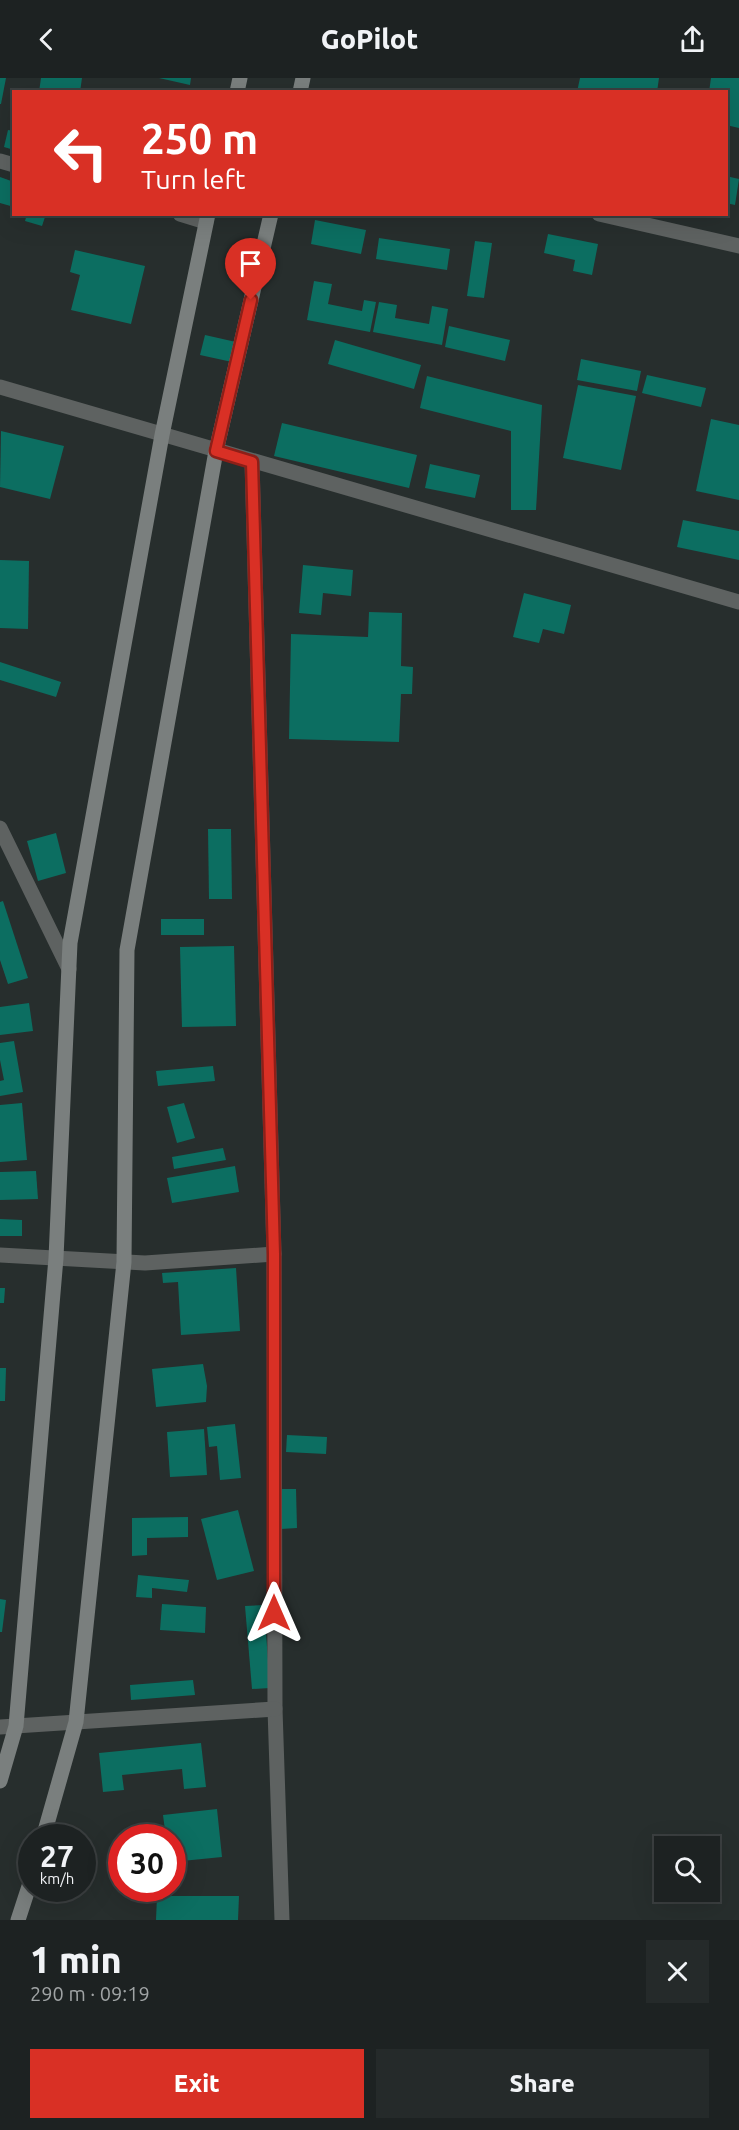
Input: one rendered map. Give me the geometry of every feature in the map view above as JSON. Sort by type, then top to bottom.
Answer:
[{"type":"street","points":[[47,1824],[76,1722],[124,1262],[127,950],[216,451],[271,216]]},
{"type":"street","points":[[608,216],[739,246]]},
{"type":"street","points":[[0,1781],[16,1726],[56,1258],[70,943],[162,435],[207,218]]},
{"type":"street","points":[[0,387],[739,602]]},
{"type":"street","points":[[252,462],[274,1254],[275,1709],[282,1920]]},
{"type":"street","points":[[0,828],[69,969]]},
{"type":"street","points":[[0,1255],[145,1263],[274,1254]]},
{"type":"street","points":[[0,1727],[275,1709]]},
{"type":"street","points":[[18,1920],[24,1902]]},
{"type":"building","points":[[0,78],[6,78],[1,104],[0,104]]},
{"type":"building","points":[[41,78],[82,78],[80,90],[39,90]]},
{"type":"building","points":[[159,78],[191,78],[190,85]]},
{"type":"building","points":[[580,78],[659,78],[657,90],[577,90]]},
{"type":"building","points":[[711,78],[739,78],[739,128],[728,125],[728,90],[709,90]]},
{"type":"building","points":[[8,130],[12,131],[12,149],[4,147]]},
{"type":"building","points":[[728,176],[739,179],[735,205],[728,203]]},
{"type":"building","points":[[0,177],[12,181],[12,206],[0,203]]},
{"type":"building","points":[[26,216],[45,216],[42,226],[25,221]]},
{"type":"building","points":[[315,220],[366,230],[361,254],[311,244]]},
{"type":"building","points":[[548,234],[598,244],[592,275],[573,271],[575,260],[544,253]]},
{"type":"building","points":[[379,238],[450,249],[447,270],[376,259]]},
{"type":"building","points":[[475,241],[492,243],[484,298],[467,296]]},
{"type":"building","points":[[75,250],[145,266],[131,324],[71,310],[80,275],[70,272]]},
{"type":"building","points":[[314,281],[332,284],[328,304],[362,311],[364,300],[376,302],[370,332],[307,320]]},
{"type":"building","points":[[379,302],[397,305],[395,318],[429,324],[432,306],[448,309],[442,345],[373,332]]},
{"type":"building","points":[[449,326],[510,340],[505,361],[445,347]]},
{"type":"building","points":[[205,335],[236,342],[232,362],[200,355]]},
{"type":"building","points":[[335,340],[421,365],[414,389],[328,364]]},
{"type":"building","points":[[581,359],[641,371],[637,391],[577,380]]},
{"type":"building","points":[[647,375],[706,388],[701,407],[642,393]]},
{"type":"building","points":[[427,376],[542,405],[536,510],[511,510],[511,431],[420,408]]},
{"type":"building","points":[[578,385],[636,396],[621,470],[563,458]]},
{"type":"building","points":[[711,419],[739,425],[739,500],[696,491]]},
{"type":"building","points":[[282,423],[417,455],[409,488],[274,456]]},
{"type":"building","points":[[1,431],[64,446],[50,499],[0,487]]},
{"type":"building","points":[[430,464],[480,475],[475,498],[425,488]]},
{"type":"building","points":[[683,520],[739,531],[739,560],[677,547]]},
{"type":"building","points":[[0,560],[29,561],[28,629],[0,628]]},
{"type":"building","points":[[303,565],[353,570],[351,596],[323,593],[321,615],[299,613]]},
{"type":"building","points":[[524,593],[571,605],[564,634],[543,629],[539,643],[513,637]]},
{"type":"building","points":[[369,612],[402,613],[401,666],[413,667],[412,694],[401,694],[399,742],[289,739],[291,634],[368,637]]},
{"type":"building","points":[[0,662],[61,682],[56,697],[0,680]]},
{"type":"building","points":[[208,829],[231,829],[232,899],[209,899]]},
{"type":"building","points":[[56,833],[66,873],[38,881],[27,841]]},
{"type":"building","points":[[3,901],[28,978],[8,984],[0,960],[0,902]]},
{"type":"building","points":[[161,919],[204,919],[204,935],[161,935]]},
{"type":"building","points":[[234,946],[236,1026],[182,1027],[180,947]]},
{"type":"building","points":[[29,1003],[33,1031],[0,1035],[0,1007]]},
{"type":"building","points":[[14,1041],[23,1092],[0,1096],[0,1081],[4,1080],[0,1060],[0,1043]]},
{"type":"building","points":[[213,1066],[215,1081],[158,1086],[156,1071]]},
{"type":"building","points":[[22,1103],[27,1160],[0,1162],[0,1105]]},
{"type":"building","points":[[184,1103],[195,1138],[177,1143],[167,1107]]},
{"type":"building","points":[[223,1148],[226,1160],[174,1169],[172,1157]]},
{"type":"building","points":[[235,1166],[239,1192],[172,1203],[167,1178]]},
{"type":"building","points":[[36,1171],[38,1199],[0,1200],[0,1172]]},
{"type":"building","points":[[0,1219],[22,1220],[22,1236],[0,1236]]},
{"type":"building","points":[[236,1268],[240,1331],[181,1335],[178,1282],[163,1283],[162,1273]]},
{"type":"building","points":[[0,1288],[5,1288],[4,1303],[0,1303]]},
{"type":"building","points":[[203,1364],[207,1386],[206,1402],[156,1407],[152,1369]]},
{"type":"building","points":[[0,1368],[6,1368],[5,1401],[0,1401]]},
{"type":"building","points":[[235,1424],[241,1478],[220,1480],[217,1446],[209,1447],[207,1427]]},
{"type":"building","points":[[204,1429],[207,1475],[170,1477],[167,1432]]},
{"type":"building","points":[[287,1435],[327,1437],[326,1454],[286,1452]]},
{"type":"building","points":[[279,1489],[296,1489],[297,1528],[281,1529]]},
{"type":"building","points":[[238,1510],[254,1571],[217,1580],[201,1519]]},
{"type":"building","points":[[188,1517],[188,1537],[147,1538],[147,1555],[132,1556],[132,1518]]},
{"type":"building","points":[[138,1575],[189,1580],[187,1592],[152,1588],[152,1598],[136,1597]]},
{"type":"building","points":[[0,1599],[6,1600],[2,1632],[0,1632]]},
{"type":"building","points":[[162,1604],[206,1607],[205,1633],[160,1630]]},
{"type":"building","points":[[264,1605],[270,1688],[252,1689],[245,1606]]},
{"type":"building","points":[[193,1680],[195,1695],[131,1700],[130,1685]]},
{"type":"building","points":[[201,1743],[206,1787],[184,1789],[182,1769],[122,1775],[124,1790],[103,1792],[99,1753]]},
{"type":"building","points":[[217,1809],[222,1857],[186,1861],[186,1824],[164,1824],[163,1815]]},
{"type":"building","points":[[186,1896],[239,1896],[238,1920],[156,1920],[157,1902],[186,1902]]},
{"type":"route","points":[[251,300],[216,451],[252,462],[274,1254],[274,1613]]}]
